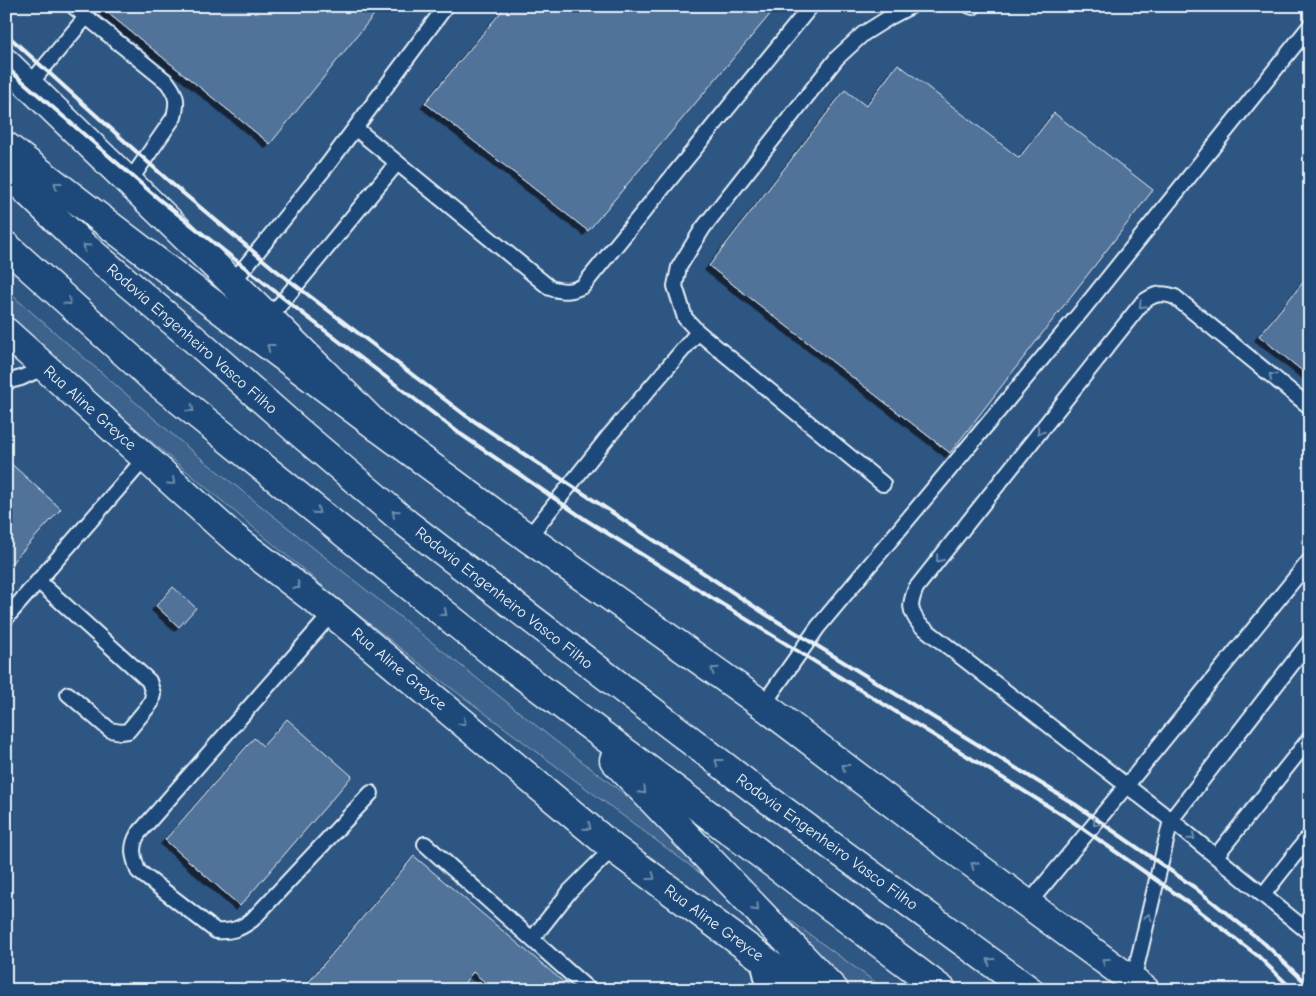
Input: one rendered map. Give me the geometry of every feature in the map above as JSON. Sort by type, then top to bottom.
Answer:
[{"type":"main road","points":[[6,63],[269,318],[379,428]]},
{"type":"main road","points":[[6,146],[379,428],[528,538],[763,705],[953,849],[1139,986]]},
{"type":"main road","name":"Rodovia Engenheiro Vasco Filho","points":[[6,171],[84,246],[406,522],[758,792],[1029,990]]},
{"type":"main road","points":[[6,246],[156,381],[486,647],[942,990]]},
{"type":"main road","name":"Rua Aline Greyce","points":[[6,332],[232,536],[332,613],[613,848],[805,990]]},
{"type":"main road","points":[[561,705],[834,990]]},
{"type":"lane","points":[[74,6],[167,82],[174,92],[177,105],[174,117],[129,182]]},
{"type":"lane","points":[[232,282],[329,163],[446,6]]},
{"type":"lane","points":[[355,128],[550,288],[562,292],[573,291],[583,286],[811,6]]},
{"type":"lane","points":[[883,484],[698,332],[685,318],[675,286],[679,268],[703,228],[837,58],[863,34],[911,6]]},
{"type":"lane","points":[[29,85],[86,16]]},
{"type":"lane","points":[[763,705],[818,627],[1080,313],[1310,26]]},
{"type":"lane","points":[[269,318],[397,163]]},
{"type":"lane","points":[[1309,931],[1127,785],[920,625],[913,614],[910,602],[916,588],[1136,311],[1150,296],[1164,293],[1175,297],[1310,406]]},
{"type":"lane","points":[[528,538],[608,437],[698,332]]},
{"type":"lane","points":[[6,382],[21,378],[46,367]]},
{"type":"lane","points":[[6,618],[146,458]]},
{"type":"lane","points":[[1028,904],[1310,560]]},
{"type":"lane","points":[[38,581],[148,681],[153,694],[151,703],[128,731],[122,732],[110,730],[68,694]]},
{"type":"lane","points":[[332,613],[138,834],[133,844],[132,856],[138,871],[216,931],[228,932],[240,929],[252,920],[372,793]]},
{"type":"lane","points":[[1139,986],[1171,820],[1310,641]]},
{"type":"lane","points":[[1216,856],[1310,738]]},
{"type":"lane","points":[[1263,894],[1310,835]]},
{"type":"lane","points":[[425,844],[589,990]]},
{"type":"lane","points":[[532,939],[570,891],[613,848]]},
{"type":"lane","points":[[756,954],[765,990]]},
{"type":"shaded area","points":[[6,6],[1310,6],[1310,990],[6,990]]},
{"type":"shaded area","points":[[6,290],[187,447],[553,739],[747,889],[886,990],[852,990],[782,934],[439,679],[330,592],[6,319]]},
{"type":"building","points":[[99,6],[381,6],[270,144]]},
{"type":"building","points":[[506,6],[777,6],[588,231],[425,103]]},
{"type":"building","points":[[898,64],[1019,158],[1054,113],[1153,190],[950,453],[709,266],[845,90],[866,106]]},
{"type":"building","points":[[1310,274],[1310,377],[1259,336]]},
{"type":"building","points":[[6,459],[61,509],[6,569]]},
{"type":"building","points":[[173,587],[196,608],[179,627],[156,606]]},
{"type":"building","points":[[287,719],[352,776],[240,906],[165,840],[254,738],[263,746]]},
{"type":"building","points":[[414,856],[573,990],[494,990],[473,972],[459,990],[302,990]]},
{"type":"railway","points":[[6,34],[171,183],[273,268],[465,415],[767,615],[1076,805],[1194,887],[1265,944],[1310,987]]},
{"type":"railway","points":[[6,67],[160,200],[306,316],[459,433],[586,520],[1069,819],[1189,903],[1258,956],[1293,990]]}]
